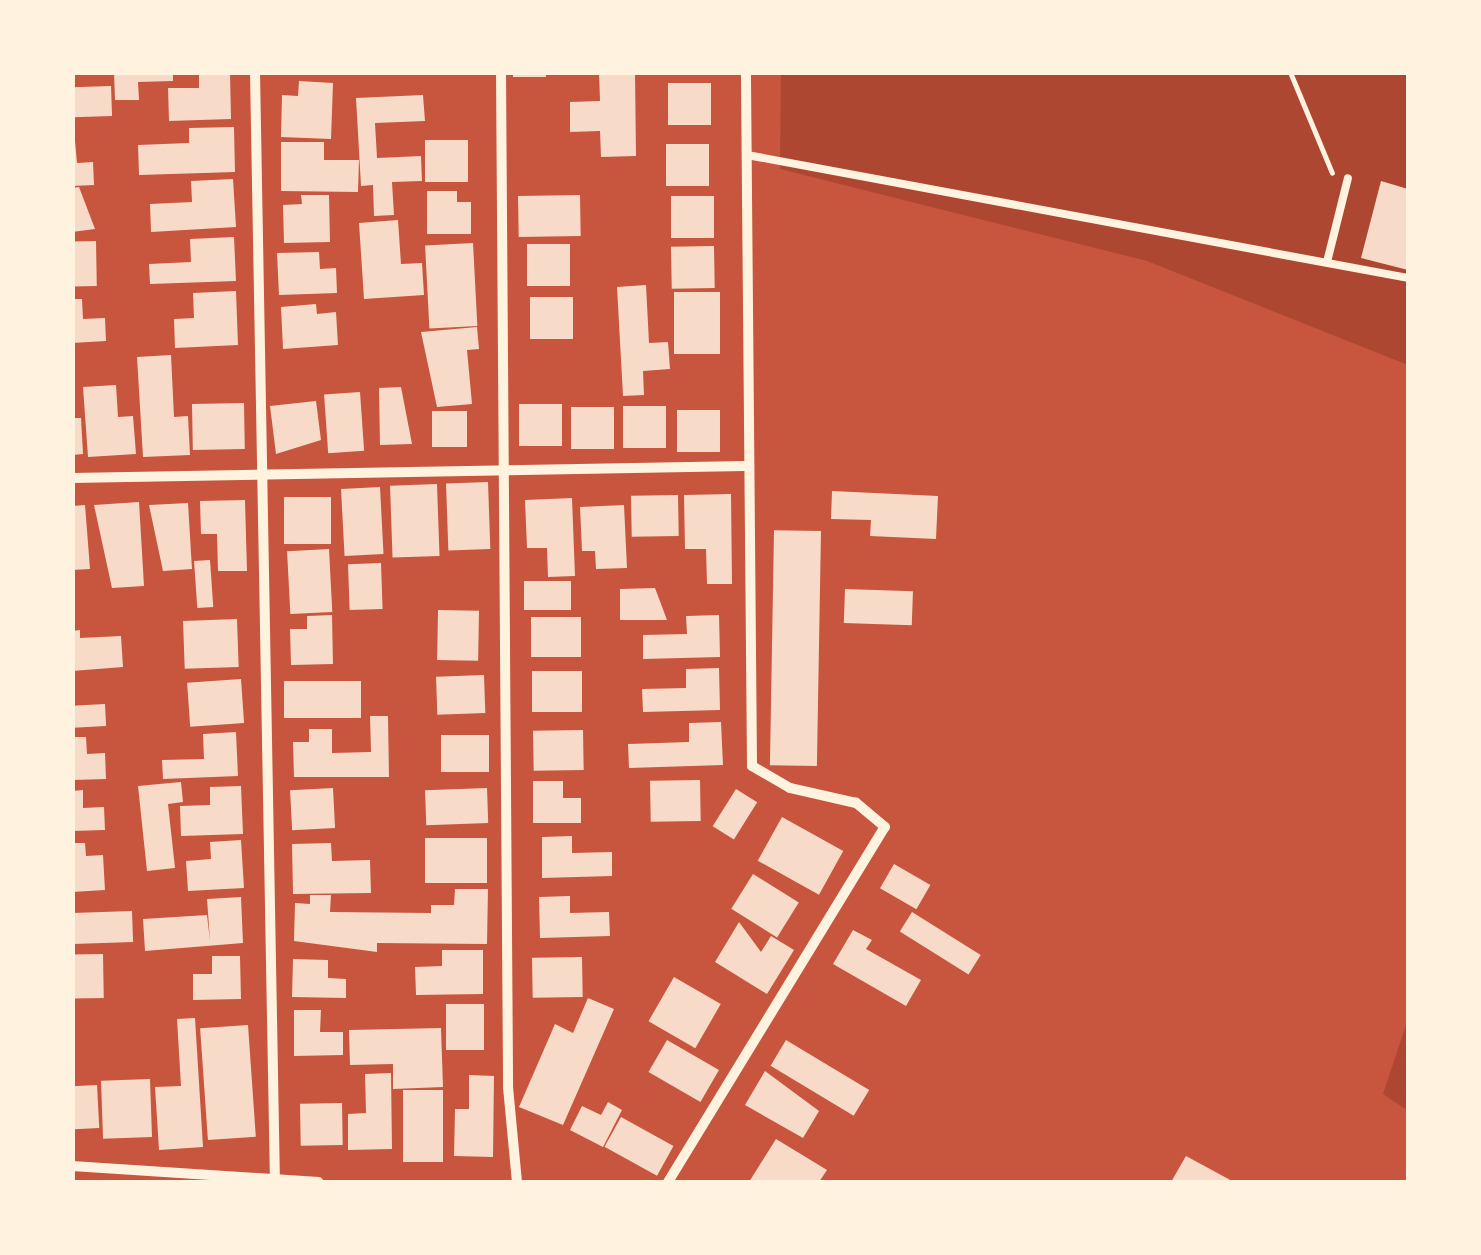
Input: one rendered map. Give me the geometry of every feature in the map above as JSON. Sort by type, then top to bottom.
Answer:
[{"type":"street","points":[[256,72],[276,1181]]},
{"type":"street","points":[[501,72],[508,1087],[517,1182]]},
{"type":"street","points":[[668,1182],[885,828],[856,803],[790,788],[752,766],[746,466],[746,72]]},
{"type":"street","points":[[72,478],[264,476],[506,466],[746,466]]},
{"type":"street","points":[[72,1166],[318,1182]]},
{"type":"lane","points":[[747,154],[1328,258],[1408,278]]},
{"type":"lane","points":[[1328,258],[1348,178]]},
{"type":"path","points":[[1290,72],[1343,198]]},
{"type":"shaded area","points":[[781,73],[1408,73],[1408,365],[1147,261],[780,169]]},
{"type":"shaded area","points":[[1408,1019],[1408,1111],[1383,1094]]},
{"type":"building","points":[[114,72],[173,72],[173,81],[138,82],[139,100],[115,100]]},
{"type":"building","points":[[230,72],[231,119],[169,121],[168,88],[199,88],[199,73]]},
{"type":"building","points":[[513,72],[546,72],[546,77],[513,77]]},
{"type":"building","points":[[599,72],[635,72],[636,156],[601,157],[600,131],[570,132],[570,102],[600,101]]},
{"type":"building","points":[[299,81],[333,83],[331,139],[281,137],[282,95],[298,96]]},
{"type":"building","points":[[668,83],[711,83],[711,125],[668,125]]},
{"type":"building","points":[[111,86],[112,116],[73,117],[72,87]]},
{"type":"building","points":[[423,95],[425,121],[375,123],[377,158],[421,156],[422,181],[392,182],[394,215],[374,216],[373,185],[361,186],[356,98]]},
{"type":"building","points":[[234,127],[235,172],[139,175],[138,145],[189,143],[189,128]]},
{"type":"building","points":[[425,140],[468,140],[468,182],[425,182]]},
{"type":"building","points":[[75,141],[77,163],[93,162],[94,185],[72,186]]},
{"type":"building","points":[[281,142],[324,142],[324,160],[359,160],[358,192],[281,191]]},
{"type":"building","points":[[666,144],[709,144],[709,186],[666,186]]},
{"type":"building","points":[[233,179],[236,227],[151,232],[150,204],[192,202],[191,181]]},
{"type":"building","points":[[1381,181],[1408,189],[1408,270],[1361,258]]},
{"type":"building","points":[[79,187],[95,229],[72,232],[72,188]]},
{"type":"building","points":[[427,191],[457,191],[457,202],[471,202],[471,234],[427,234]]},
{"type":"building","points":[[301,195],[329,195],[330,242],[284,243],[283,205],[302,204]]},
{"type":"building","points":[[580,195],[581,236],[519,237],[518,196]]},
{"type":"building","points":[[671,196],[714,196],[714,238],[671,238]]},
{"type":"building","points":[[398,220],[401,264],[422,263],[424,295],[364,299],[359,223]]},
{"type":"building","points":[[234,237],[236,281],[150,284],[149,264],[191,262],[190,239]]},
{"type":"building","points":[[72,241],[96,241],[97,286],[73,286]]},
{"type":"building","points":[[473,243],[477,326],[429,328],[425,246]]},
{"type":"building","points":[[527,244],[570,244],[570,286],[527,286]]},
{"type":"building","points":[[714,246],[715,288],[672,289],[671,247]]},
{"type":"building","points":[[319,252],[320,269],[336,268],[337,293],[279,295],[277,253]]},
{"type":"building","points":[[646,285],[649,343],[668,342],[670,369],[643,371],[644,395],[623,396],[617,287]]},
{"type":"building","points":[[236,291],[238,345],[175,348],[174,319],[194,318],[193,293]]},
{"type":"building","points":[[674,292],[720,292],[720,354],[674,354]]},
{"type":"building","points":[[530,297],[573,297],[573,339],[530,339]]},
{"type":"building","points":[[72,299],[82,299],[83,319],[105,318],[106,341],[72,343]]},
{"type":"building","points":[[316,304],[317,314],[336,312],[338,345],[283,349],[281,307]]},
{"type":"building","points":[[477,327],[479,349],[467,350],[472,404],[437,407],[421,332]]},
{"type":"building","points":[[171,355],[174,417],[188,416],[190,455],[143,457],[137,357]]},
{"type":"building","points":[[116,385],[118,417],[133,416],[136,454],[88,457],[83,387]]},
{"type":"building","points":[[401,387],[412,444],[380,445],[379,388]]},
{"type":"building","points":[[360,392],[364,451],[328,453],[324,395]]},
{"type":"building","points":[[316,401],[321,440],[276,454],[270,406]]},
{"type":"building","points":[[244,403],[245,449],[193,450],[192,404]]},
{"type":"building","points":[[519,404],[562,404],[562,446],[519,446]]},
{"type":"building","points":[[623,406],[666,406],[666,448],[623,448]]},
{"type":"building","points":[[571,407],[614,407],[614,449],[571,449]]},
{"type":"building","points":[[677,410],[720,410],[720,452],[677,452]]},
{"type":"building","points":[[432,411],[467,411],[467,447],[432,447]]},
{"type":"building","points":[[72,418],[81,418],[83,454],[72,455]]},
{"type":"building","points":[[488,482],[490,549],[448,550],[446,483]]},
{"type":"building","points":[[437,484],[440,556],[393,558],[390,486]]},
{"type":"building","points":[[380,487],[384,554],[345,556],[341,489]]},
{"type":"building","points":[[832,491],[938,496],[936,539],[870,536],[871,520],[831,519]]},
{"type":"building","points":[[731,494],[732,584],[707,584],[706,549],[685,549],[684,495]]},
{"type":"building","points":[[678,495],[679,536],[632,537],[631,496]]},
{"type":"building","points":[[284,497],[331,497],[331,544],[284,544]]},
{"type":"building","points":[[572,498],[575,576],[548,577],[547,548],[527,548],[525,500]]},
{"type":"building","points":[[245,500],[247,571],[218,571],[217,534],[201,534],[200,501]]},
{"type":"building","points":[[139,502],[144,586],[112,588],[94,505]]},
{"type":"building","points":[[188,503],[192,569],[163,571],[149,505]]},
{"type":"building","points":[[85,505],[90,569],[72,570],[72,506]]},
{"type":"building","points":[[624,505],[627,568],[596,569],[595,551],[582,551],[580,507]]},
{"type":"building","points":[[774,530],[821,531],[817,766],[770,765]]},
{"type":"building","points":[[329,549],[332,612],[290,614],[287,551]]},
{"type":"building","points":[[210,560],[213,607],[197,608],[194,561]]},
{"type":"building","points":[[381,563],[383,609],[350,610],[348,564]]},
{"type":"building","points":[[524,581],[571,581],[571,610],[524,610]]},
{"type":"building","points":[[655,588],[667,620],[620,620],[620,589]]},
{"type":"building","points":[[845,589],[913,591],[912,625],[844,623]]},
{"type":"building","points":[[438,610],[479,611],[478,661],[437,660]]},
{"type":"building","points":[[332,615],[333,664],[291,665],[290,629],[307,629],[307,616]]},
{"type":"building","points":[[719,615],[720,657],[643,659],[643,635],[687,634],[686,616]]},
{"type":"building","points":[[531,617],[581,617],[581,657],[531,657]]},
{"type":"building","points":[[237,619],[239,667],[185,669],[183,621]]},
{"type":"building","points":[[80,630],[80,638],[121,636],[123,667],[72,671],[72,631]]},
{"type":"building","points":[[719,668],[720,710],[643,712],[642,689],[686,688],[686,669]]},
{"type":"building","points":[[532,671],[582,671],[582,712],[532,712]]},
{"type":"building","points":[[484,675],[485,713],[437,715],[436,677]]},
{"type":"building","points":[[241,679],[244,723],[190,727],[187,683]]},
{"type":"building","points":[[284,681],[361,681],[361,718],[284,718]]},
{"type":"building","points":[[105,704],[106,726],[73,728],[72,706]]},
{"type":"building","points":[[370,716],[388,716],[389,777],[294,777],[293,742],[309,742],[309,729],[332,729],[332,753],[371,752]]},
{"type":"building","points":[[721,722],[723,765],[629,768],[628,744],[689,742],[689,723]]},
{"type":"building","points":[[583,730],[584,770],[534,771],[533,731]]},
{"type":"building","points":[[236,732],[238,776],[163,779],[162,760],[204,759],[203,734]]},
{"type":"building","points":[[441,735],[489,735],[489,772],[441,772]]},
{"type":"building","points":[[72,737],[86,737],[87,754],[105,753],[106,779],[72,780]]},
{"type":"building","points":[[700,780],[701,821],[651,822],[650,781]]},
{"type":"building","points":[[533,781],[563,781],[563,798],[581,798],[581,823],[533,823]]},
{"type":"building","points":[[181,782],[183,802],[168,804],[175,868],[147,871],[138,786]]},
{"type":"building","points":[[241,786],[243,834],[181,836],[180,806],[210,805],[210,787]]},
{"type":"building","points":[[333,788],[335,828],[292,830],[290,790]]},
{"type":"building","points":[[487,788],[488,823],[426,825],[425,790]]},
{"type":"building","points":[[736,789],[757,802],[734,840],[713,826]]},
{"type":"building","points":[[83,790],[83,808],[104,807],[105,830],[72,831],[72,791]]},
{"type":"building","points":[[782,817],[843,851],[819,895],[758,861]]},
{"type":"building","points":[[572,836],[572,853],[612,852],[612,876],[542,878],[542,837]]},
{"type":"building","points":[[425,838],[487,838],[487,883],[425,883]]},
{"type":"building","points":[[241,840],[244,888],[188,891],[186,861],[211,859],[210,842]]},
{"type":"building","points":[[72,843],[85,843],[86,856],[103,855],[105,890],[72,892]]},
{"type":"building","points":[[331,843],[332,861],[370,860],[371,893],[293,894],[292,844]]},
{"type":"building","points":[[894,864],[930,885],[916,909],[880,888]]},
{"type":"building","points":[[753,874],[799,903],[777,937],[731,909]]},
{"type":"building","points":[[455,889],[488,889],[487,944],[377,943],[377,952],[294,941],[295,903],[310,904],[310,895],[331,895],[330,912],[431,913],[431,905],[454,905]]},
{"type":"building","points":[[570,896],[570,913],[609,912],[610,936],[540,938],[539,897]]},
{"type":"building","points":[[241,897],[243,943],[145,951],[143,919],[207,915],[210,941],[207,899]]},
{"type":"building","points":[[132,911],[133,942],[73,944],[72,913]]},
{"type":"building","points":[[912,912],[981,955],[969,974],[900,932]]},
{"type":"building","points":[[739,922],[761,952],[771,936],[794,950],[767,994],[715,962]]},
{"type":"building","points":[[853,930],[872,940],[866,949],[921,980],[906,1006],[833,964]]},
{"type":"building","points":[[442,950],[483,950],[483,994],[416,995],[415,967],[442,966]]},
{"type":"building","points":[[103,954],[104,998],[73,999],[72,955]]},
{"type":"building","points":[[212,956],[240,956],[241,999],[193,1000],[193,974],[212,974]]},
{"type":"building","points":[[582,957],[583,997],[533,998],[532,958]]},
{"type":"building","points":[[293,959],[328,960],[328,978],[346,979],[346,998],[292,997]]},
{"type":"building","points":[[674,977],[721,1004],[695,1048],[648,1021]]},
{"type":"building","points":[[588,998],[614,1009],[563,1125],[519,1107],[555,1024],[573,1033]]},
{"type":"building","points":[[446,1004],[484,1004],[484,1050],[446,1050]]},
{"type":"building","points":[[294,1010],[321,1010],[320,1032],[343,1032],[343,1055],[294,1056]]},
{"type":"building","points":[[195,1018],[203,1147],[159,1150],[155,1087],[181,1086],[177,1019]]},
{"type":"building","points":[[248,1025],[256,1137],[208,1140],[200,1028]]},
{"type":"building","points":[[441,1028],[443,1087],[393,1089],[393,1064],[350,1065],[349,1030]]},
{"type":"building","points":[[667,1040],[719,1070],[700,1102],[648,1072]]},
{"type":"building","points":[[786,1040],[869,1090],[854,1116],[771,1066]]},
{"type":"building","points":[[765,1071],[819,1111],[803,1138],[745,1105]]},
{"type":"building","points":[[391,1073],[392,1149],[348,1150],[348,1114],[366,1113],[365,1074]]},
{"type":"building","points":[[469,1075],[494,1076],[493,1157],[454,1156],[455,1109],[469,1109]]},
{"type":"building","points":[[150,1079],[152,1137],[103,1139],[101,1081]]},
{"type":"building","points":[[97,1085],[99,1128],[74,1129],[72,1086]]},
{"type":"building","points":[[403,1090],[443,1090],[443,1162],[403,1162]]},
{"type":"building","points":[[608,1102],[622,1110],[603,1147],[570,1130],[582,1106],[601,1115]]},
{"type":"building","points":[[342,1103],[343,1145],[301,1146],[300,1104]]},
{"type":"building","points":[[621,1117],[673,1146],[657,1176],[605,1147]]},
{"type":"building","points":[[776,1139],[827,1170],[819,1182],[749,1182]]},
{"type":"building","points":[[1186,1156],[1234,1182],[1171,1182]]}]
